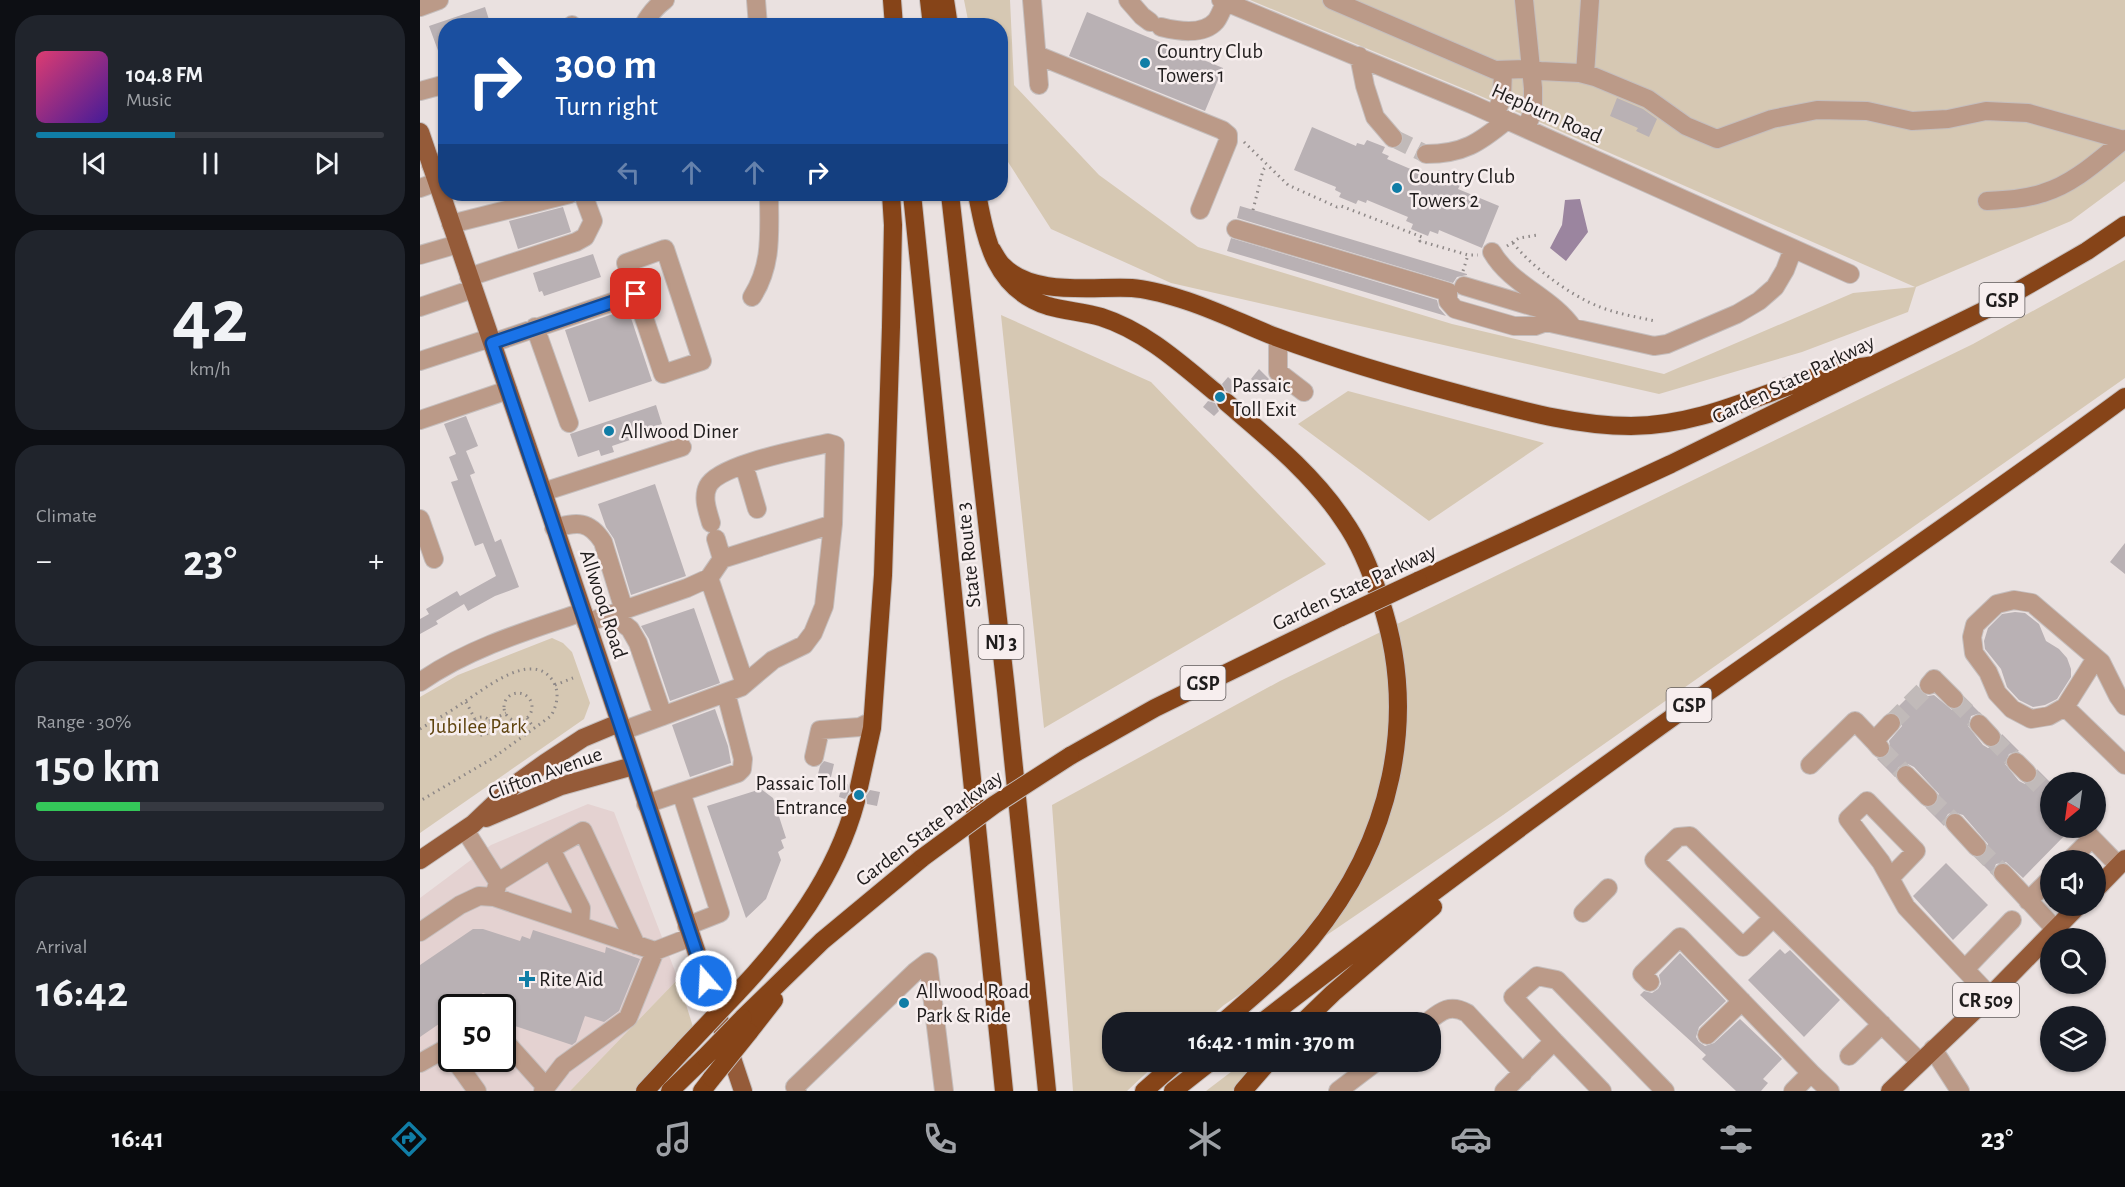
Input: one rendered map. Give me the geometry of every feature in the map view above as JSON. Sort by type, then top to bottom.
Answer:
[{"type":"highway","points":[[891,0],[892,18]]},
{"type":"highway","points":[[929,0],[931,18]]},
{"type":"highway","points":[[945,0],[948,18]]},
{"type":"highway","points":[[645,1091],[771,958],[828,873],[843,841],[857,794],[872,721],[883,575],[892,270],[891,201]]},
{"type":"highway","name":"State Route 3","points":[[913,201],[1004,1091]]},
{"type":"highway","name":"State Route 3","points":[[951,201],[1007,701],[1047,1091]]},
{"type":"highway","points":[[978,201],[992,250],[1004,277],[1022,293],[1044,304],[1101,317],[1147,339],[1220,397],[1298,466],[1330,502],[1353,536],[1369,566],[1390,630],[1399,686],[1399,711],[1395,754],[1380,816],[1361,861],[1334,907],[1312,937],[1277,974],[1234,1012]]},
{"type":"highway","name":"Garden State Parkway","points":[[670,1091],[705,1057],[746,1025],[822,941],[922,858],[994,805],[1070,756],[1155,708],[1341,617],[1671,464],[1985,310],[2087,251],[2125,225]]},
{"type":"highway","points":[[992,250],[1001,264],[1028,281],[1059,287],[1134,288],[1184,300],[1278,338],[1424,384],[1535,414],[1589,423],[1629,426],[1687,420],[1821,375],[1872,365]]},
{"type":"highway","name":"GSP","points":[[1276,1012],[1540,813],[1714,687],[2049,453],[2125,397]]},
{"type":"highway","points":[[1313,1012],[1540,813]]},
{"type":"highway","points":[[707,1085],[746,1025]]},
{"type":"highway","points":[[1144,1091],[1166,1072]]},
{"type":"highway","points":[[1173,1091],[1197,1072]]},
{"type":"highway","points":[[1243,1091],[1259,1072]]},
{"type":"main road","name":"Allwood Road","points":[[420,132],[433,174]]},
{"type":"main road","name":"Allwood Road","points":[[443,201],[543,492],[743,1091]]},
{"type":"main road","name":"Clifton Avenue","points":[[420,860],[469,827],[513,786],[544,763],[583,738],[620,727]]},
{"type":"main road","name":"Clifton Avenue","points":[[469,827],[561,786],[633,766]]},
{"type":"main road","points":[[2106,879],[2122,862]]},
{"type":"main road","name":"CR 509","points":[[2057,928],[2068,916]]},
{"type":"main road","name":"CR 509","points":[[1890,1091],[2040,945]]},
{"type":"street","points":[[420,7],[439,0],[451,0]]},
{"type":"street","points":[[648,18],[653,10],[665,0]]},
{"type":"street","points":[[756,0],[757,18]]},
{"type":"street","points":[[1032,0],[1039,85]]},
{"type":"street","points":[[1128,0],[1142,16],[1156,24],[1178,31],[1200,30],[1217,20],[1224,1]]},
{"type":"street","points":[[1332,0],[1495,70],[1530,69],[1585,74],[1648,99],[1686,126],[1717,139],[1772,119],[1817,110],[1867,111],[1912,121],[1948,119],[1986,111],[2028,113],[2125,140]]},
{"type":"street","points":[[1524,0],[1533,111],[1526,128]]},
{"type":"street","points":[[1585,74],[1590,0]]},
{"type":"street","name":"Hepburn Road","points":[[1224,1],[1501,117],[1850,274]]},
{"type":"street","points":[[1037,55],[1222,130],[1227,135],[1228,141],[1200,210]]},
{"type":"street","points":[[1359,56],[1365,86],[1376,117],[1393,138]]},
{"type":"street","points":[[1426,154],[1447,154],[1483,140],[1501,117],[1503,70]]},
{"type":"street","points":[[420,91],[438,86]]},
{"type":"street","points":[[1988,201],[2044,193],[2090,168],[2125,140]]},
{"type":"street","points":[[451,224],[542,201]]},
{"type":"street","points":[[420,307],[471,283],[585,237],[593,221],[585,201]]},
{"type":"street","points":[[752,297],[761,283],[769,253],[769,201]]},
{"type":"street","points":[[1236,229],[1448,292],[1448,301],[1455,309],[1514,326],[1524,328],[1546,322],[1569,322]]},
{"type":"street","points":[[420,255],[458,244]]},
{"type":"street","points":[[664,249],[702,361],[663,374],[636,294],[626,263],[664,249]]},
{"type":"street","points":[[1462,285],[1569,322],[1654,346],[1666,344],[1737,314],[1759,301],[1775,286],[1785,270],[1793,249]]},
{"type":"street","points":[[1492,252],[1500,265],[1569,322]]},
{"type":"street","points":[[1462,285],[1546,322]]},
{"type":"street","points":[[420,361],[491,341],[636,294]]},
{"type":"street","points":[[535,327],[569,423]]},
{"type":"street","points":[[1278,338],[1278,372],[1304,392]]},
{"type":"street","points":[[420,420],[508,390]]},
{"type":"street","points":[[620,727],[663,716],[734,690],[773,660],[804,645],[813,633],[824,606],[833,525],[835,445],[828,443],[738,466],[715,477],[708,486],[705,496],[722,559]]},
{"type":"street","points":[[543,492],[682,447]]},
{"type":"street","points":[[738,466],[757,508]]},
{"type":"street","points":[[420,519],[434,559]]},
{"type":"street","points":[[554,528],[575,523],[588,526],[597,532],[603,542],[617,612],[638,643],[663,716]]},
{"type":"street","points":[[420,682],[436,671],[502,639],[617,612],[687,588],[709,578],[722,559],[833,525]]},
{"type":"street","points":[[709,578],[744,681],[734,690]]},
{"type":"street","points":[[2096,658],[2065,706],[2049,716],[2031,719],[2012,709],[1997,693],[1988,672],[1974,653],[1972,637],[1975,625],[1998,604],[2014,600],[2031,603],[2101,662],[2125,706]]},
{"type":"street","points":[[1929,685],[1934,679],[1954,699]]},
{"type":"street","points":[[646,804],[738,773],[742,769],[743,759],[734,690]]},
{"type":"street","points":[[2065,706],[2125,765]]},
{"type":"street","points":[[814,756],[820,730],[860,727],[872,721]]},
{"type":"street","points":[[1810,765],[1855,721],[1877,744],[1891,723]]},
{"type":"street","points":[[1906,775],[1928,797]]},
{"type":"street","points":[[516,1055],[545,1089],[563,1065],[628,1018],[655,951],[720,913],[686,790]]},
{"type":"street","points":[[1954,824],[1977,847]]},
{"type":"street","points":[[469,827],[496,889],[580,926],[655,951]]},
{"type":"street","points":[[420,932],[469,900],[496,889],[551,849],[583,831],[636,945]]},
{"type":"street","points":[[1773,918],[1743,947],[1654,860],[1678,837],[1690,836],[1920,1062]]},
{"type":"street","points":[[2093,838],[2122,862]]},
{"type":"street","points":[[551,849],[582,908],[580,926]]},
{"type":"street","points":[[2003,873],[2053,928]]},
{"type":"street","points":[[1890,878],[1906,907],[1990,996]]},
{"type":"street","points":[[1582,913],[1608,888]]},
{"type":"street","points":[[2028,901],[2040,889]]},
{"type":"street","points":[[1965,969],[2012,920]]},
{"type":"street","points":[[1646,978],[1672,953],[1680,938],[1830,1091]]},
{"type":"street","points":[[797,1091],[795,1087],[803,1079],[928,962],[944,1091]]},
{"type":"street","points":[[1602,1091],[1513,998],[1538,976],[1557,980],[1665,1091]]},
{"type":"street","points":[[1707,1035],[1742,1001]]},
{"type":"street","points":[[1440,1012],[1444,1009],[1460,1009],[1467,1013],[1523,1073]]},
{"type":"street","points":[[1849,1056],[1881,1024]]},
{"type":"street","points":[[1504,1091],[1554,1041]]},
{"type":"street","points":[[1933,1049],[1960,1091]]},
{"type":"street","points":[[420,1063],[438,1057]]},
{"type":"street","points":[[464,1072],[477,1091]]},
{"type":"street","points":[[1338,1091],[1363,1072]]},
{"type":"street","points":[[1793,1091],[1811,1073]]},
{"type":"path","points":[[1240,138],[1288,184],[1337,207],[1341,206],[1422,237],[1420,241],[1468,255],[1481,255],[1513,243],[1519,238],[1538,235]]},
{"type":"path","points":[[1253,210],[1263,170],[1267,165]]},
{"type":"path","points":[[1513,243],[1537,267],[1582,298],[1608,310],[1655,321]]},
{"type":"path","points":[[1462,285],[1468,255]]},
{"type":"path","points":[[420,729],[466,701],[480,689],[500,678],[526,669],[541,670],[550,677],[558,694],[551,716],[493,758],[420,801]]},
{"type":"path","points":[[555,685],[573,678]]},
{"type":"path","points":[[515,693],[520,693],[531,701],[531,710],[527,718],[518,721],[506,713],[504,706],[507,698],[515,693]]},
{"type":"path","points":[[466,701],[476,719]]},
{"type":"path","points":[[489,721],[506,713]]},
{"type":"path","points":[[484,717],[489,721],[490,730],[486,734],[475,733],[472,727],[476,719],[484,717]]},
{"type":"path","points":[[527,718],[534,728]]},
{"type":"shaded area","points":[[1580,199],[1588,232],[1566,261],[1550,248],[1562,225],[1565,200]]},
{"type":"shaded area","points":[[588,804],[614,812],[678,979],[570,1091],[420,1091],[420,898],[491,845]]},
{"type":"green space","points":[[964,0],[1010,0],[1014,85],[1099,175],[1198,247],[1452,324],[1664,374],[1853,293],[1915,287],[1469,91],[1250,0],[2125,0],[2125,181],[2071,221],[1916,287],[1908,312],[1802,352],[1659,394],[1171,283],[1051,229],[1008,162],[1008,18],[968,18]]},
{"type":"green space","points":[[2125,260],[2125,378],[1503,815],[1216,1012],[1102,1012],[1102,1072],[1147,1072],[1127,1091],[1073,1091],[1052,805],[1280,681],[1973,344]]},
{"type":"green space","points":[[1001,315],[1151,382],[1326,564],[1044,728]]},
{"type":"green space","points":[[1348,391],[1544,443],[1429,521],[1298,424]]},
{"type":"green space","name":"Jubilee Park","points":[[552,638],[563,643],[572,652],[590,703],[584,719],[420,833],[420,697],[458,675]]},
{"type":"green space","points":[[678,979],[694,1030],[640,1091],[570,1091]]},
{"type":"green space","points":[[1231,1072],[1249,1072],[1235,1091],[1206,1091]]},
{"type":"building","points":[[485,7],[488,18],[453,18]]},
{"type":"building","name":"Country Club Towers 1","points":[[1087,12],[1223,68],[1205,111],[1069,56]]},
{"type":"building","points":[[438,23],[438,51],[429,26]]},
{"type":"building","points":[[1617,98],[1643,109],[1657,119],[1649,137],[1636,131],[1638,128],[1610,116]]},
{"type":"building","name":"Country Club Towers 2","points":[[1312,127],[1356,146],[1357,143],[1364,145],[1367,140],[1385,147],[1382,153],[1389,156],[1387,159],[1427,176],[1429,172],[1436,175],[1438,170],[1455,177],[1453,182],[1460,185],[1458,189],[1499,206],[1482,248],[1439,230],[1438,234],[1430,231],[1428,236],[1411,229],[1413,224],[1406,221],[1408,217],[1367,200],[1366,203],[1358,200],[1356,204],[1339,197],[1341,193],[1335,190],[1336,187],[1294,170]]},
{"type":"building","points":[[1240,206],[1467,275],[1457,277],[1453,283],[1237,218]]},
{"type":"building","points":[[563,207],[571,232],[518,249],[509,221]]},
{"type":"building","points":[[1231,238],[1437,300],[1439,308],[1446,316],[1227,251]]},
{"type":"building","points":[[593,254],[601,277],[544,296],[542,291],[539,292],[533,273]]},
{"type":"building","points":[[628,309],[652,381],[589,402],[565,330]]},
{"type":"building","points":[[1259,369],[1269,379],[1261,388],[1251,379]]},
{"type":"building","points":[[1228,377],[1239,387],[1233,394],[1226,391],[1222,384]]},
{"type":"building","points":[[1208,401],[1215,403],[1219,411],[1214,416],[1203,407]]},
{"type":"building","name":"Allwood Diner","points":[[656,405],[662,424],[643,430],[645,435],[612,446],[614,452],[601,456],[599,450],[578,457],[570,434]]},
{"type":"building","points":[[466,416],[478,446],[466,451],[475,473],[470,475],[495,542],[501,539],[519,587],[495,596],[468,611],[464,604],[436,621],[438,624],[420,634],[420,619],[429,614],[426,609],[457,591],[460,596],[496,576],[483,543],[475,546],[451,482],[458,480],[449,457],[456,454],[444,424]]},
{"type":"building","points":[[655,484],[686,576],[631,595],[614,539],[606,527],[598,504]]},
{"type":"building","points":[[2125,543],[2125,574],[2110,562]]},
{"type":"building","points":[[694,608],[720,683],[670,701],[649,639],[641,626]]},
{"type":"building","points":[[2025,613],[2039,624],[2046,641],[2059,649],[2067,658],[2071,669],[2071,677],[2057,699],[2045,705],[2033,707],[2019,700],[2007,687],[2001,669],[1985,649],[1984,641],[1988,628],[2002,614]]},
{"type":"building","points":[[1918,687],[1922,694],[1934,695],[1952,710],[1961,707],[1965,698],[1980,713],[1971,716],[1968,726],[1983,745],[1988,748],[1998,746],[2002,734],[2019,751],[2009,754],[2005,764],[2019,781],[2025,784],[2034,781],[2038,775],[2037,769],[2040,772],[2040,838],[2062,838],[2050,850],[2040,850],[2040,861],[2023,878],[2006,862],[1996,864],[1992,874],[1976,858],[1985,855],[1988,844],[1963,815],[1953,812],[1948,814],[1944,826],[1926,808],[1936,804],[1939,794],[1914,767],[1903,764],[1898,768],[1895,777],[1877,759],[1888,756],[1891,751],[1889,741],[1902,726],[1899,715],[1893,712]]},
{"type":"building","points":[[715,709],[728,746],[731,763],[690,777],[672,725]]},
{"type":"building","points":[[824,761],[834,764],[831,777],[818,774]]},
{"type":"building","points":[[842,783],[848,784],[849,792],[845,799],[839,797]]},
{"type":"building","points":[[761,789],[773,798],[786,838],[781,840],[784,848],[778,852],[781,860],[766,899],[746,918],[707,806]]},
{"type":"building","points":[[870,790],[880,792],[877,806],[867,804],[866,796]]},
{"type":"building","points":[[1946,863],[1988,905],[1953,940],[1913,896]]},
{"type":"building","name":"Rite Aid","points":[[473,929],[483,929],[520,941],[522,936],[530,939],[533,930],[605,953],[606,947],[640,959],[619,1011],[604,1022],[585,1016],[576,1042],[572,1045],[516,1026],[516,994],[438,994],[438,1025],[420,1037],[420,965]]},
{"type":"building","points":[[1780,949],[1785,954],[1790,950],[1840,1000],[1804,1037],[1748,980]]},
{"type":"building","points":[[1680,953],[1726,1001],[1699,1027],[1696,1037],[1699,1042],[1705,1046],[1714,1043],[1740,1019],[1782,1059],[1763,1079],[1768,1083],[1761,1091],[1736,1091],[1702,1059],[1706,1055],[1640,995],[1644,991],[1652,993],[1658,989],[1661,984],[1659,975]]},
{"type":"tunnel","points":[[1393,138],[1426,154]]},
{"type":"tunnel","points":[[1891,723],[1929,685]]},
{"type":"tunnel","points":[[1954,699],[1979,724]]},
{"type":"tunnel","points":[[1991,737],[2016,762]]},
{"type":"tunnel","points":[[1880,748],[1906,775]]},
{"type":"tunnel","points":[[2027,773],[2040,786]]},
{"type":"tunnel","points":[[1928,797],[1955,823]]},
{"type":"tunnel","points":[[1977,847],[2003,873]]},
{"type":"place","name":"Country Club Towers 1","points":[[1145,63]]},
{"type":"place","name":"Country Club Towers 2","points":[[1397,188]]},
{"type":"place","name":"Passaic Toll Exit","points":[[1220,397]]},
{"type":"place","name":"Allwood Diner","points":[[609,431]]},
{"type":"place","name":"Passaic Toll Entrance","points":[[859,795]]},
{"type":"place","name":"Rite Aid","points":[[527,979]]},
{"type":"place","name":"Allwood Road Park & Ride","points":[[904,1003]]},
{"type":"route","points":[[636,294],[492,343],[706,981]]}]
